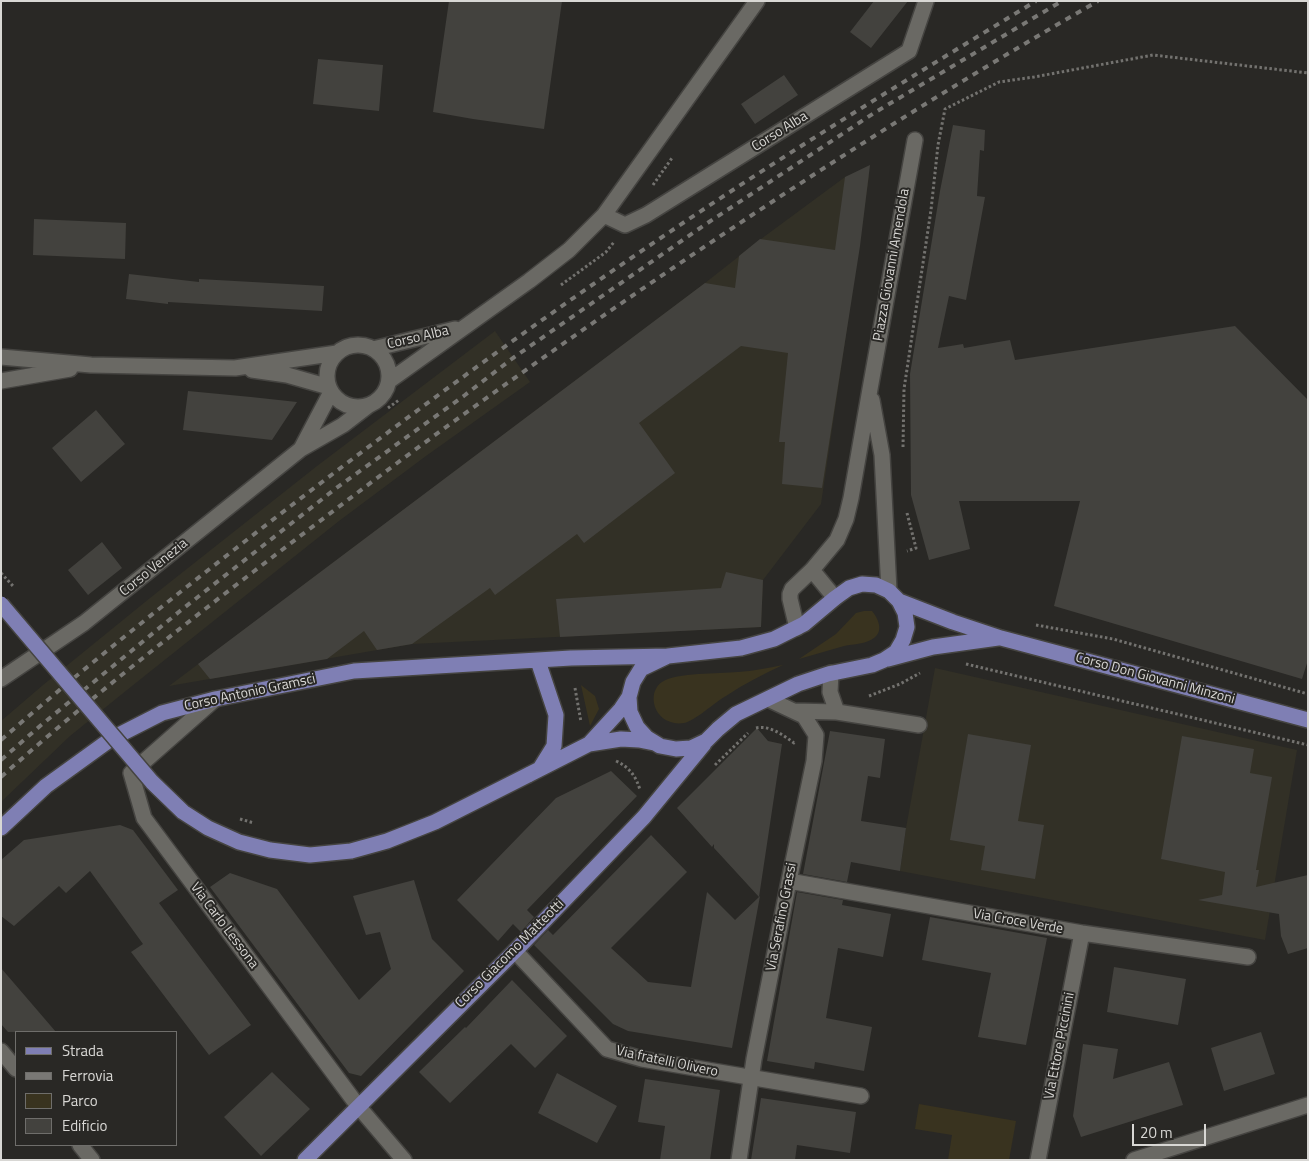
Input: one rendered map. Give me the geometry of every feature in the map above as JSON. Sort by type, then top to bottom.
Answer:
[{"type":"main road","points":[[1,604],[152,782],[183,812],[208,828],[239,842],[270,850],[310,855],[351,851],[387,841],[436,822],[534,772],[586,737],[621,709],[629,697],[633,682],[641,669],[668,656],[742,648],[774,639],[804,624],[849,588],[862,584],[876,585],[894,596]]},
{"type":"main road","name":"Corso Don Giovanni Minzoni","points":[[894,596],[954,622],[1001,638],[1308,720]]},
{"type":"main road","name":"Piazza Giovanni Amendola","points":[[629,697],[630,712],[637,727],[647,738],[660,746],[676,749],[691,748],[706,740],[736,714],[798,684],[831,673],[872,664],[884,660],[896,652],[903,640],[906,627],[905,613],[894,596]]},
{"type":"main road","name":"Corso Don Giovanni Minzoni","points":[[884,660],[934,647],[1001,638]]},
{"type":"main road","name":"Corso Antonio Gramsci","points":[[1,828],[46,786],[111,739],[162,713],[215,698],[354,671],[538,660],[668,656]]},
{"type":"main road","points":[[534,772],[554,746],[556,715],[538,660]]},
{"type":"main road","points":[[586,737],[639,740],[655,743]]},
{"type":"main road","name":"Corso Giacomo Matteotti","points":[[306,1160],[644,817],[706,740]]},
{"type":"street","name":"Corso Alba","points":[[389,381],[529,282],[562,255],[604,215],[757,1]]},
{"type":"street","name":"Corso Alba","points":[[604,215],[625,225],[646,215],[909,51],[926,1]]},
{"type":"street","name":"Piazza Giovanni Amendola","points":[[797,628],[790,594],[837,540],[846,519],[915,140]]},
{"type":"street","name":"Corso Alba","points":[[373,348],[464,327]]},
{"type":"street","points":[[354,345],[364,345],[373,348],[386,362],[389,371],[389,381],[385,391],[379,399],[362,407],[344,404],[330,390],[327,378],[331,360],[337,353],[354,345]]},
{"type":"street","points":[[235,368],[337,353]]},
{"type":"street","points":[[1,357],[91,365],[235,368],[288,375],[330,390]]},
{"type":"street","points":[[1,380],[91,365]]},
{"type":"street","name":"Piazza Giovanni Amendola","points":[[870,389],[882,455],[887,558],[894,596]]},
{"type":"street","name":"Corso Venezia","points":[[301,450],[330,390]]},
{"type":"street","name":"Corso Venezia","points":[[1,679],[84,623],[301,450],[343,425],[370,404]]},
{"type":"street","points":[[812,570],[835,598]]},
{"type":"street","points":[[831,673],[830,692],[837,712]]},
{"type":"street","name":"Via Carlo Lessona","points":[[215,698],[131,773],[144,818],[358,1106],[404,1160]]},
{"type":"street","name":"Via Serafino Grassi","points":[[739,1160],[751,1078],[788,881],[814,761],[816,735],[804,716],[768,699]]},
{"type":"street","points":[[793,711],[837,712],[919,725]]},
{"type":"street","name":"Via Croce Verde","points":[[788,881],[1082,933],[1248,957]]},
{"type":"street","name":"Via Ettore Piccinini","points":[[1038,1160],[1082,933]]},
{"type":"street","name":"Via fratelli Olivero","points":[[515,950],[607,1049],[642,1059],[860,1096]]},
{"type":"street","points":[[1,1051],[15,1068]]},
{"type":"street","points":[[1134,1160],[1308,1105]]},
{"type":"street","points":[[81,1146],[92,1160]]},
{"type":"path","points":[[903,455],[904,389],[944,109],[1000,82],[1152,56],[1308,73]]},
{"type":"path","points":[[887,558],[916,548],[908,521],[906,506]]},
{"type":"path","points":[[1,573],[14,588]]},
{"type":"path","points":[[1030,623],[1113,638],[1308,694]]},
{"type":"path","points":[[958,662],[1308,745]]},
{"type":"path","points":[[863,698],[900,684],[923,671]]},
{"type":"path","points":[[575,688],[586,737]]},
{"type":"path","points":[[712,768],[748,733],[758,727],[767,728],[784,735],[794,743],[798,742]]},
{"type":"path","points":[[612,758],[629,769],[637,782],[640,792],[639,797]]},
{"type":"path","points":[[239,818],[255,823]]},
{"type":"shaded area","points":[[868,169],[869,176],[821,504],[763,580],[761,627],[412,644],[169,686],[761,239],[845,177]]},
{"type":"shaded area","points":[[495,331],[530,382],[339,521],[70,736],[1,802],[1,721],[150,598],[317,466]]},
{"type":"shaded area","points":[[935,668],[1297,750],[1265,940],[900,871]]},
{"type":"green space","points":[[872,611],[878,621],[879,632],[874,638],[864,643],[844,646],[799,659],[836,634],[856,613]]},
{"type":"green space","points":[[783,665],[740,687],[689,722],[677,723],[666,720],[657,712],[655,707],[654,694],[658,686],[678,676],[730,673]]},
{"type":"green space","points":[[581,685],[595,696],[599,709],[590,726]]},
{"type":"green space","points":[[919,1104],[1016,1121],[1009,1160],[948,1160],[952,1135],[915,1129]]},
{"type":"building","points":[[449,1],[562,1],[544,129],[433,112]]},
{"type":"building","points":[[874,1],[908,1],[871,48],[850,32]]},
{"type":"building","points":[[318,59],[383,65],[379,111],[313,104]]},
{"type":"building","points":[[784,75],[798,95],[755,124],[741,104]]},
{"type":"building","points":[[953,125],[985,130],[984,151],[980,150],[977,196],[985,197],[966,300],[949,296],[938,348],[963,344],[964,348],[1010,340],[1015,360],[1235,326],[1308,400],[1308,660],[1302,679],[1054,606],[1080,501],[959,501],[970,549],[929,560],[911,495],[910,374],[940,191]]},
{"type":"building","points":[[870,165],[860,246],[822,488],[782,484],[785,442],[779,442],[788,353],[741,346],[639,423],[675,473],[584,543],[577,534],[495,595],[490,588],[412,644],[377,650],[364,631],[327,659],[210,679],[198,664],[705,283],[735,288],[739,256],[760,239],[835,250],[845,177]]},
{"type":"building","points":[[34,219],[126,223],[125,259],[33,255]]},
{"type":"building","points":[[129,274],[199,282],[199,279],[324,286],[322,311],[168,302],[168,304],[126,299]]},
{"type":"building","points":[[188,391],[297,402],[272,440],[183,430]]},
{"type":"building","points":[[96,410],[125,444],[81,482],[52,448]]},
{"type":"building","points":[[102,542],[122,568],[88,595],[68,570]]},
{"type":"building","points":[[726,572],[763,580],[761,627],[560,637],[556,599],[721,588]]},
{"type":"building","points":[[757,728],[768,741],[782,744],[759,897],[714,848],[714,844],[712,847],[677,808]]},
{"type":"building","points":[[830,731],[885,739],[880,778],[868,776],[861,821],[906,828],[900,871],[851,862],[847,882],[803,874]]},
{"type":"building","points":[[968,734],[1031,745],[1018,821],[1044,825],[1035,879],[981,870],[985,846],[950,840]]},
{"type":"building","points":[[1182,736],[1254,749],[1250,773],[1272,777],[1256,870],[1259,870],[1256,887],[1308,875],[1308,948],[1288,954],[1281,936],[1279,914],[1198,900],[1222,895],[1225,872],[1161,859]]},
{"type":"building","points":[[611,771],[637,796],[527,910],[534,917],[521,932],[513,924],[498,941],[457,900],[556,798]]},
{"type":"building","points":[[120,825],[133,830],[178,890],[159,903],[251,1025],[209,1055],[131,952],[143,944],[90,871],[66,893],[59,886],[14,926],[1,916],[1,860],[24,840]]},
{"type":"building","points":[[651,835],[687,872],[611,948],[648,982],[691,987],[707,892],[735,920],[760,896],[732,1048],[628,1031],[613,1024],[534,945],[548,930],[553,935]]},
{"type":"building","points":[[230,873],[277,889],[359,1000],[391,969],[380,932],[366,935],[353,896],[414,880],[432,939],[464,971],[361,1076],[349,1073],[210,887]]},
{"type":"building","points":[[797,892],[843,900],[842,905],[891,914],[883,957],[838,948],[826,1018],[872,1027],[864,1071],[815,1062],[814,1069],[767,1061]]},
{"type":"building","points":[[930,917],[1047,938],[1026,1045],[978,1037],[991,973],[922,960]]},
{"type":"building","points":[[1114,967],[1186,979],[1178,1025],[1107,1012]]},
{"type":"building","points":[[1,968],[55,1031],[8,1032],[1,1024]]},
{"type":"building","points":[[512,980],[567,1036],[535,1068],[511,1044],[450,1103],[419,1072],[466,1028]]},
{"type":"building","points":[[1261,1032],[1275,1074],[1224,1091],[1211,1048]]},
{"type":"building","points":[[1083,1044],[1118,1049],[1113,1079],[1169,1062],[1183,1105],[1081,1137],[1073,1116]]},
{"type":"building","points":[[272,1072],[310,1109],[261,1156],[224,1117]]},
{"type":"building","points":[[557,1073],[617,1106],[597,1143],[538,1113]]},
{"type":"building","points":[[645,1079],[720,1090],[710,1160],[660,1160],[665,1126],[638,1122]]},
{"type":"building","points":[[761,1098],[856,1112],[850,1153],[797,1145],[795,1160],[751,1160]]},
{"type":"railway","points":[[1,740],[121,639],[244,542],[355,457],[523,334],[737,187],[864,106],[1036,1]]},
{"type":"railway","points":[[1,760],[180,611],[335,489],[513,358],[703,226],[874,113],[1062,1]]},
{"type":"railway","points":[[1,777],[94,698],[221,597],[386,471],[512,380],[759,210],[927,103],[1098,1]]}]
